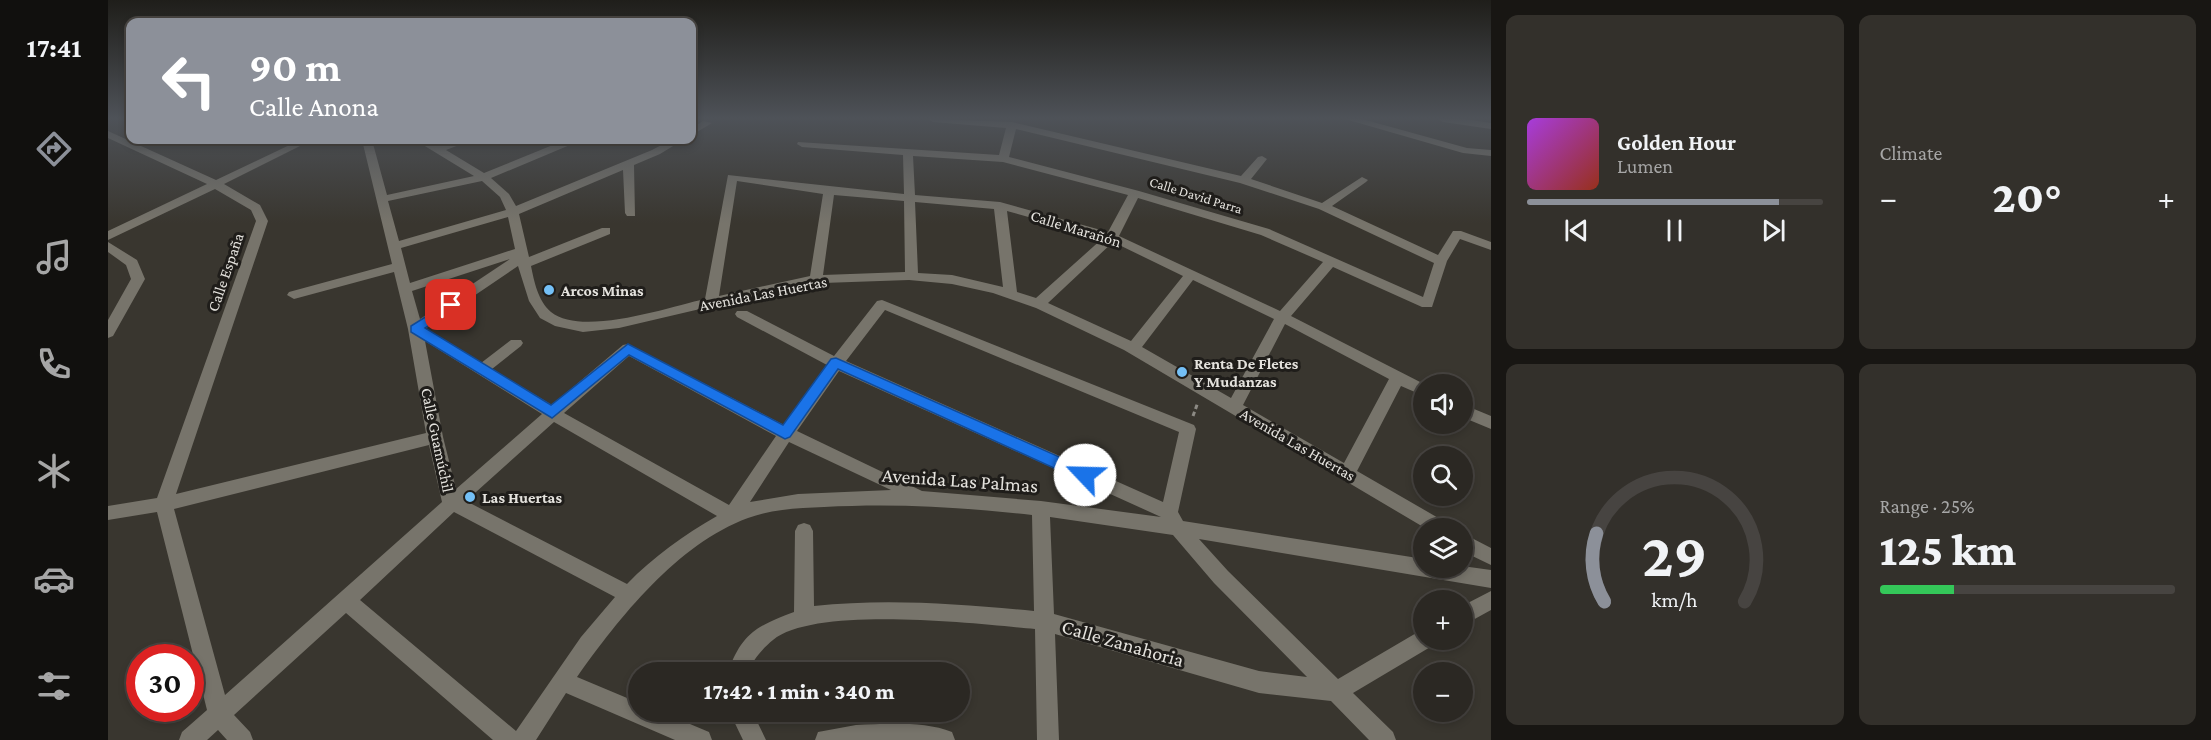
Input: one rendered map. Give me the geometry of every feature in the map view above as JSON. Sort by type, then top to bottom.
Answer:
[{"type":"street","name":"Calle España","points":[[150,154],[216,184],[256,208],[262,221],[164,504]]},
{"type":"street","points":[[108,236],[279,154]]},
{"type":"street","name":"Calle Guamúchil","points":[[190,740],[346,601],[451,502],[435,437],[415,329],[371,154]]},
{"type":"street","name":"Avenida Las Huertas","points":[[444,154],[502,192],[513,212],[522,258],[535,301],[556,322],[570,326],[600,327],[816,279],[912,276],[960,280],[1010,292],[1039,303],[1132,350],[1234,406],[1424,518]]},
{"type":"street","points":[[383,199],[482,178],[541,154]]},
{"type":"street","points":[[395,246],[513,212],[650,154]]},
{"type":"street","points":[[908,154],[912,276]]},
{"type":"street","name":"Calle David Parra","points":[[929,154],[1003,159],[1135,193],[1265,232],[1427,304],[1441,261]]},
{"type":"street","points":[[1003,159],[1004,154]]},
{"type":"street","points":[[1132,154],[1244,180],[1323,207],[1441,261],[1456,234],[1491,246]]},
{"type":"street","points":[[1244,180],[1262,159]]},
{"type":"street","points":[[628,164],[631,213]]},
{"type":"street","name":"Calle Marañón","points":[[711,303],[732,177],[829,191],[1000,206],[1112,237],[1282,317],[1413,386]]},
{"type":"street","points":[[1323,207],[1362,180]]},
{"type":"street","points":[[816,279],[829,191]]},
{"type":"street","points":[[1039,303],[1112,237],[1135,193]]},
{"type":"street","points":[[1000,206],[1010,292]]},
{"type":"street","points":[[405,288],[522,258],[606,231]]},
{"type":"street","points":[[108,246],[132,263],[138,279],[108,333]]},
{"type":"street","points":[[522,258],[415,329],[552,412],[732,516],[785,433],[882,304],[1188,429],[1173,520]]},
{"type":"street","points":[[1234,406],[1282,317],[1330,262]]},
{"type":"street","points":[[294,295],[400,267]]},
{"type":"street","points":[[1132,350],[1192,273]]},
{"type":"street","points":[[742,314],[836,363],[1173,520],[1221,577],[1385,740]]},
{"type":"street","points":[[483,369],[516,343]]},
{"type":"street","points":[[629,595],[451,502],[552,412],[628,349],[785,433],[921,497]]},
{"type":"street","points":[[1347,473],[1397,379]]},
{"type":"street","points":[[1473,415],[1491,423]]},
{"type":"street","points":[[108,513],[164,504],[435,437]]},
{"type":"street","name":"Avenida Las Palmas","points":[[523,740],[597,631],[664,561],[732,516],[797,501],[860,496],[921,497],[1173,520],[1491,579]]},
{"type":"street","points":[[164,504],[219,715],[242,740]]},
{"type":"street","points":[[1041,508],[1048,740]]},
{"type":"street","points":[[804,531],[804,617]]},
{"type":"street","points":[[1473,545],[1489,551]]},
{"type":"street","points":[[1473,611],[1491,600]]},
{"type":"street","points":[[346,601],[510,740]]},
{"type":"street","name":"Calle Zanahoria","points":[[742,662],[744,656],[767,632],[804,617],[861,610],[969,614],[1044,621],[1259,682],[1337,691]]},
{"type":"street","points":[[1337,691],[1413,646]]},
{"type":"street","points":[[562,681],[702,740]]},
{"type":"street","points":[[745,722],[754,740]]},
{"type":"street","points":[[826,740],[862,734],[911,735],[944,740]]},
{"type":"path","points":[[1188,429],[1202,388]]},
{"type":"place","name":"Arcos Minas","points":[[549,290]]},
{"type":"place","name":"Renta De Fletes Y Mudanzas","points":[[1182,372]]},
{"type":"place","name":"Las Huertas","points":[[470,497]]},
{"type":"route","points":[[451,305],[415,329],[552,412],[628,349],[785,433],[836,363],[1085,475]]}]
